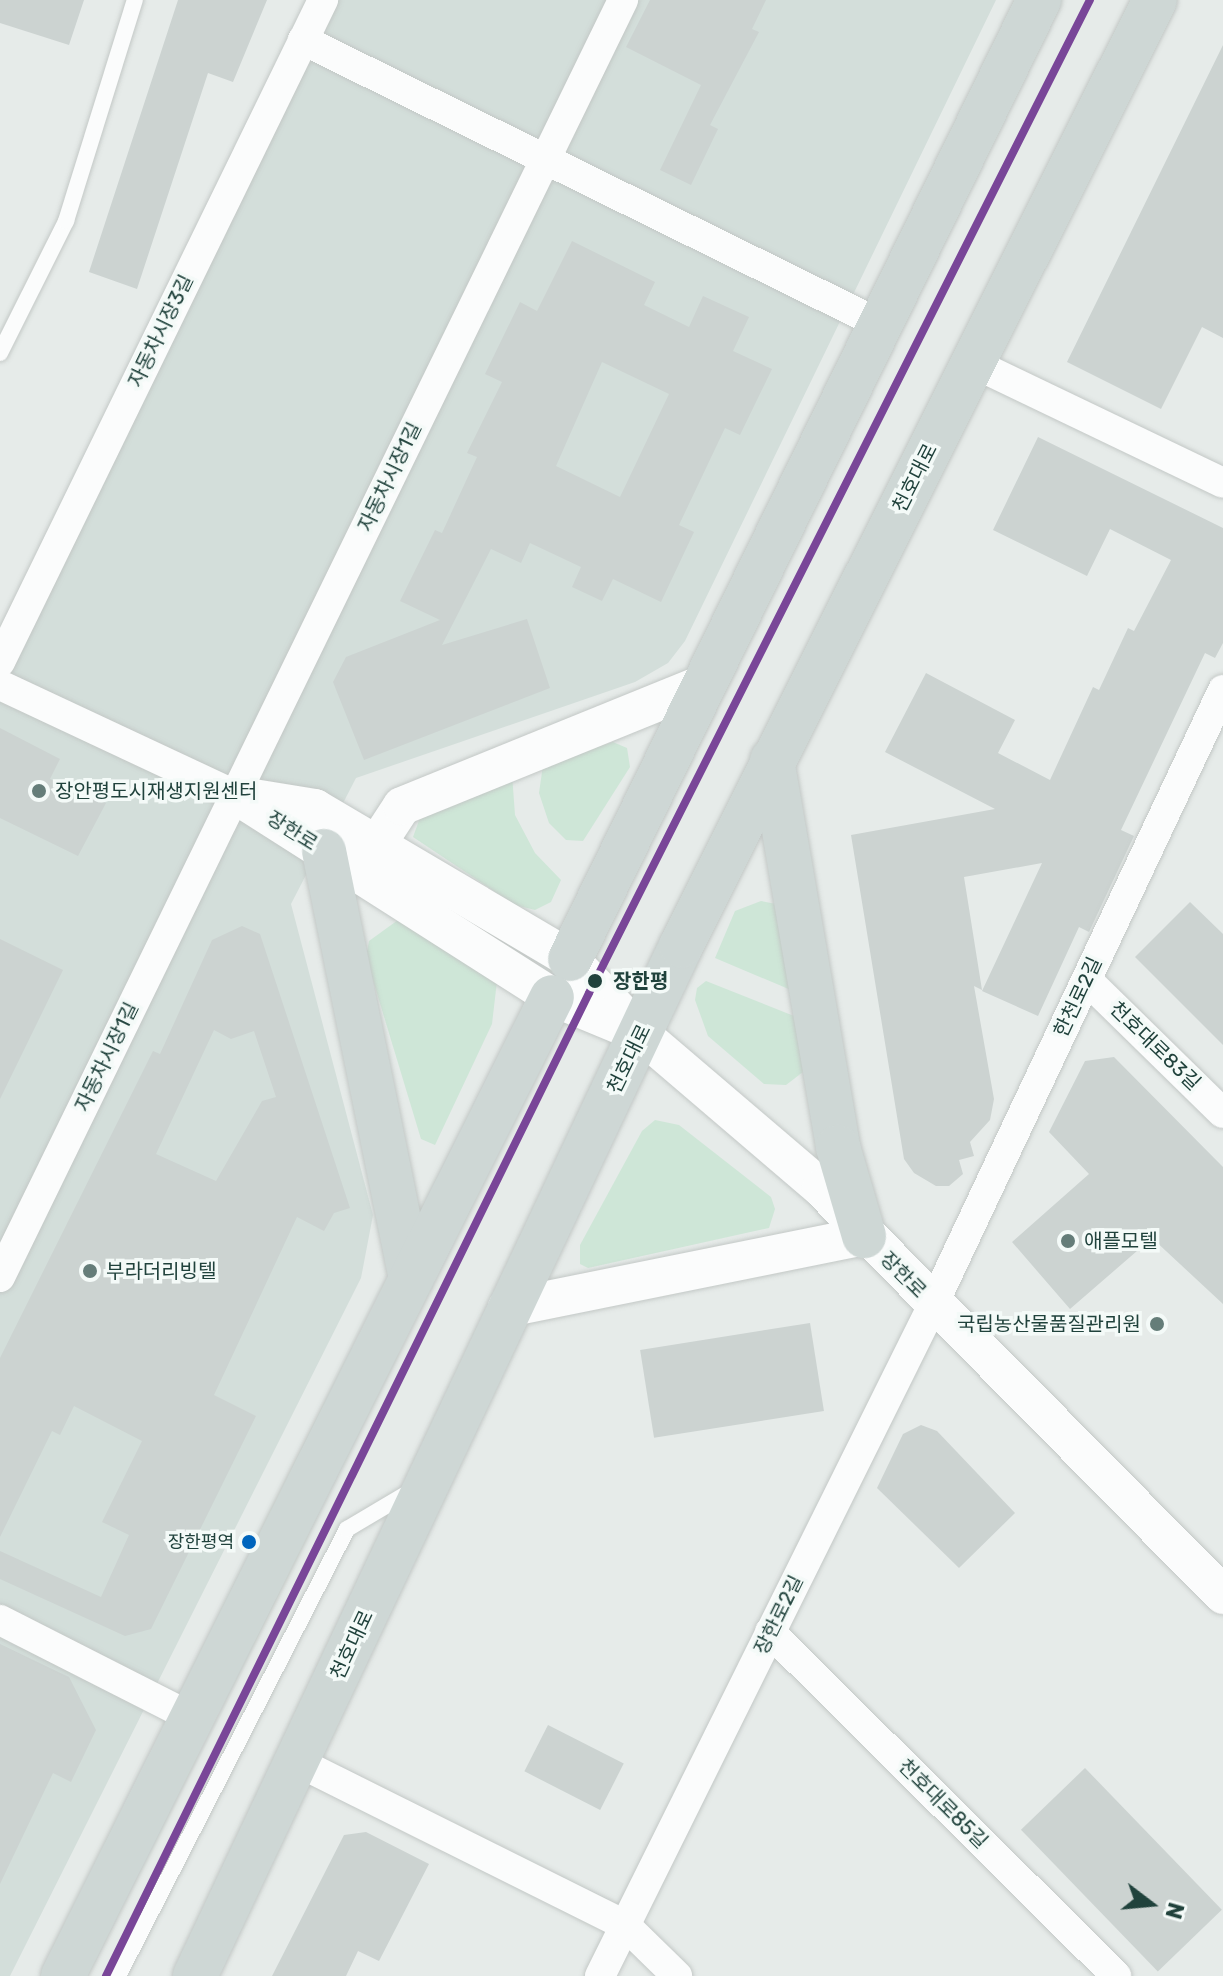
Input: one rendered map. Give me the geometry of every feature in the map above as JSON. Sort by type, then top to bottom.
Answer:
[{"type":"main road","points":[[63,1976],[884,326],[1039,0]]},
{"type":"main road","name":"천호대로","points":[[195,1976],[298,1762],[507,1308],[772,760],[1155,0]]},
{"type":"main road","points":[[772,760],[838,1147],[864,1236]]},
{"type":"main road","points":[[349,847],[411,1279]]},
{"type":"street","name":"자동차시장3길","points":[[0,662],[323,0]]},
{"type":"street","name":"자동차시장1길","points":[[0,1277],[623,0]]},
{"type":"street","points":[[303,40],[884,326]]},
{"type":"street","points":[[973,363],[1223,483]]},
{"type":"street","points":[[349,847],[402,806],[705,683]]},
{"type":"street","points":[[0,685],[235,795]]},
{"type":"street","name":"한천로2길","points":[[933,1305],[1087,980],[1215,728],[1223,690]]},
{"type":"street","name":"장한로","points":[[235,795],[349,847],[561,978],[641,1034],[821,1188],[864,1236],[1223,1595]]},
{"type":"street","name":"천호대로83길","points":[[1087,980],[1223,1113]]},
{"type":"street","points":[[507,1308],[864,1236]]},
{"type":"street","name":"장한로2길","points":[[600,1976],[933,1305]]},
{"type":"street","points":[[0,1620],[193,1718]]},
{"type":"street","name":"천호대로85길","points":[[770,1632],[1116,1976]]},
{"type":"street","points":[[298,1762],[625,1925],[677,1976]]},
{"type":"lane","points":[[0,353],[66,221],[135,0]]},
{"type":"lane","points":[[82,1976],[518,1111],[520,1057]]},
{"type":"lane","points":[[118,1976],[347,1529],[427,1481]]},
{"type":"shaded area","points":[[326,0],[996,0],[685,641],[668,663],[635,682],[356,778],[291,904],[373,1215],[361,1278],[10,1976],[0,1976],[0,662]]},
{"type":"green space","points":[[613,742],[627,748],[630,767],[583,841],[566,840],[549,823],[539,793],[543,765]]},
{"type":"green space","points":[[512,774],[515,815],[535,853],[561,880],[551,902],[535,910],[515,905],[413,837],[421,815]]},
{"type":"green space","points":[[761,901],[776,904],[791,990],[715,958],[735,911]]},
{"type":"green space","points":[[398,920],[497,981],[492,1024],[435,1145],[421,1139],[366,957],[369,941]]},
{"type":"green space","points":[[706,981],[799,1018],[808,1065],[803,1072],[786,1085],[764,1084],[708,1036],[695,1000],[697,988]]},
{"type":"green space","points":[[655,1120],[679,1125],[771,1197],[775,1209],[769,1228],[588,1268],[580,1264],[580,1245],[642,1131]]},
{"type":"building","points":[[0,0],[84,0],[69,45],[0,23]]},
{"type":"building","points":[[178,0],[267,0],[233,82],[208,73],[137,289],[89,272]]},
{"type":"building","points":[[650,0],[766,0],[752,29],[759,32],[710,125],[718,129],[691,185],[660,170],[701,85],[626,47]]},
{"type":"building","points":[[1223,45],[1223,338],[1202,327],[1161,409],[1067,362]]},
{"type":"building","points":[[572,241],[655,282],[644,305],[689,327],[703,296],[749,317],[733,351],[772,369],[740,435],[725,428],[679,525],[694,532],[661,602],[613,579],[602,601],[572,587],[581,567],[530,543],[521,563],[491,549],[442,645],[527,619],[550,688],[364,760],[333,682],[346,657],[440,620],[400,601],[435,530],[442,533],[477,457],[467,453],[502,382],[485,374],[520,302],[537,311]],"holes":[[[602,362],[669,394],[620,497],[556,466]]]},
{"type":"building","points":[[1038,437],[1223,528],[1223,643],[1215,658],[1205,653],[1121,830],[1134,836],[1089,932],[1079,927],[1038,1016],[982,991],[1042,863],[964,877],[982,990],[974,986],[994,1099],[990,1120],[970,1142],[974,1156],[959,1160],[963,1174],[949,1186],[936,1186],[914,1173],[904,1159],[851,835],[995,809],[885,752],[926,673],[1015,720],[998,753],[1050,780],[1093,687],[1099,690],[1128,628],[1134,631],[1171,560],[1110,529],[1087,576],[993,530]]},
{"type":"building","name":"장안평도시재생지원센터","points":[[0,728],[60,759],[50,779],[106,803],[78,856],[0,818]]},
{"type":"building","points":[[1190,902],[1223,934],[1223,1045],[1135,957]]},
{"type":"building","points":[[242,926],[260,934],[350,1208],[334,1213],[324,1231],[297,1217],[214,1395],[256,1416],[151,1629],[125,1636],[0,1579],[0,1551],[101,1597],[129,1535],[102,1522],[142,1441],[74,1406],[60,1435],[52,1431],[0,1537],[0,1358],[153,1051],[160,1054],[212,940]],"holes":[[[214,1030],[231,1039],[254,1031],[276,1097],[262,1101],[216,1181],[156,1154]]]},
{"type":"building","points":[[0,939],[63,970],[0,1099]]},
{"type":"building","points":[[1114,1057],[1223,1167],[1223,1304],[1152,1238],[1070,1309],[1012,1242],[1089,1174],[1049,1132],[1085,1061]]},
{"type":"building","points":[[810,1323],[824,1411],[654,1438],[640,1350]]},
{"type":"building","points":[[921,1425],[937,1431],[1015,1513],[959,1568],[877,1488],[903,1434]]},
{"type":"building","points":[[0,1644],[69,1677],[96,1730],[71,1782],[53,1773],[0,1884]]},
{"type":"building","points":[[548,1725],[624,1764],[600,1810],[524,1771]]},
{"type":"building","points":[[1085,1768],[1222,1910],[1158,1972],[1021,1830]]},
{"type":"building","points":[[366,1832],[429,1864],[379,1961],[358,1951],[346,1976],[272,1976],[344,1835]]},
{"type":"transit line","points":[[106,1976],[589,993],[1090,0]]},
{"type":"place","name":"장안평도시재생지원센터","points":[[39,791]]},
{"type":"place","name":"장한평","points":[[595,981]]},
{"type":"place","name":"애플모텔","points":[[1068,1241]]},
{"type":"place","name":"부라더리빙텔","points":[[90,1271]]},
{"type":"place","name":"국립농산물품질관리원","points":[[1157,1324]]},
{"type":"place","name":"장한평역","points":[[249,1542]]}]
